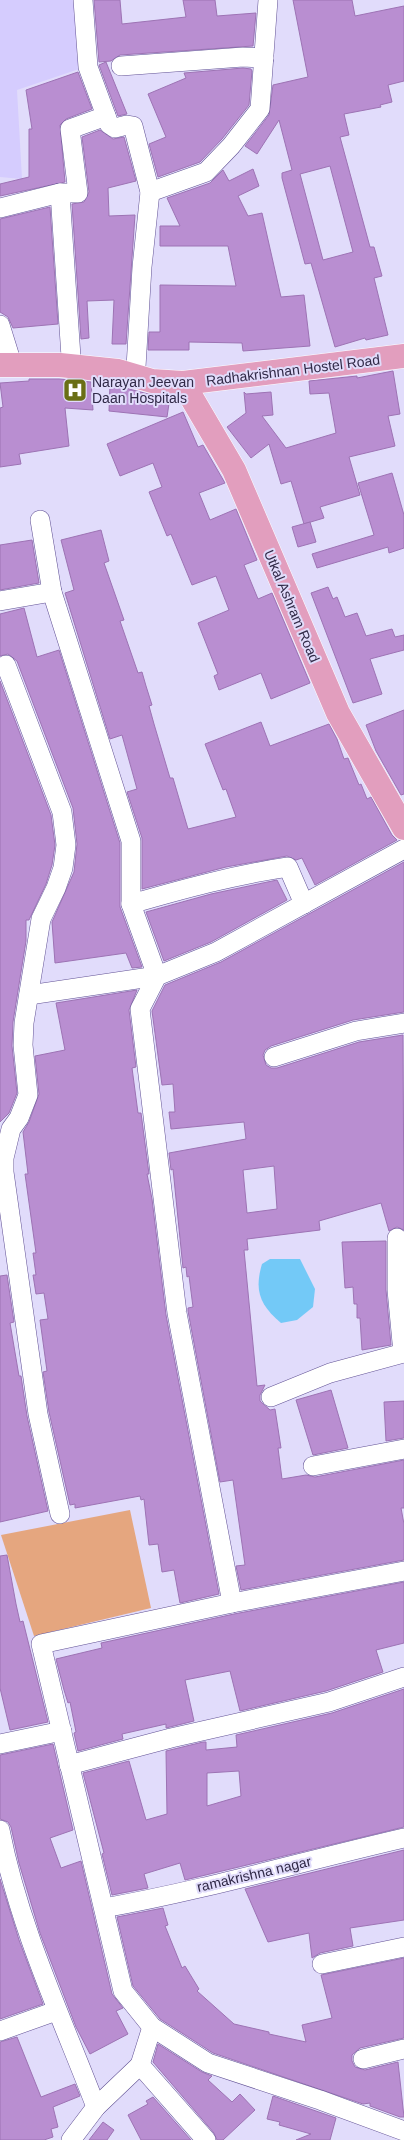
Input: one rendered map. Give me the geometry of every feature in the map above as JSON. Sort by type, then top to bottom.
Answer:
[{"type":"main road","name":"Radhakrishnan Hostel Road","points":[[183,383],[404,356]]},
{"type":"main road","points":[[3,358],[71,357],[183,383]]},
{"type":"main road","points":[[3,358],[144,374]]},
{"type":"main road","name":"Utkal Ashram Road","points":[[183,383],[234,470],[338,713],[404,828]]},
{"type":"street","points":[[83,0],[88,67],[109,124],[115,128],[127,125],[133,126],[150,192],[142,267],[144,374]]},
{"type":"street","points":[[150,192],[206,172],[232,146],[260,109],[268,0]]},
{"type":"street","points":[[121,66],[243,56],[264,58]]},
{"type":"street","points":[[0,208],[60,193],[78,192],[70,129],[106,116]]},
{"type":"street","points":[[60,193],[71,357]]},
{"type":"street","points":[[0,325],[3,358]]},
{"type":"street","points":[[40,520],[52,592],[130,840],[131,904],[157,976],[140,1009],[162,1199],[177,1313],[232,1603]]},
{"type":"street","points":[[0,601],[52,592]]},
{"type":"street","points":[[6,665],[62,812],[66,845],[63,868],[41,919],[24,1023],[23,1044],[28,1095],[19,1118],[11,1128],[4,1158],[4,1172],[38,1414],[60,1514]]},
{"type":"street","points":[[29,995],[157,976],[216,952],[404,849]]},
{"type":"street","points":[[131,904],[232,876],[254,874],[288,867],[304,904]]},
{"type":"street","points":[[274,1057],[356,1031],[404,1023]]},
{"type":"street","points":[[271,1396],[330,1373],[403,1353],[397,1238]]},
{"type":"street","points":[[313,1466],[404,1449]]},
{"type":"street","points":[[404,1571],[232,1603],[41,1644],[122,1991],[152,2027],[208,2063],[320,2100],[404,2131]]},
{"type":"street","points":[[69,1765],[171,1738],[329,1702],[404,1677]]},
{"type":"street","points":[[0,1744],[62,1731]]},
{"type":"street","points":[[0,1830],[4,1873],[56,2011],[96,2107]]},
{"type":"street","name":"ramakrishna nagar","points":[[104,1908],[275,1870],[404,1838]]},
{"type":"street","points":[[322,1964],[404,1947]]},
{"type":"street","points":[[0,2031],[56,2011]]},
{"type":"street","points":[[71,2140],[96,2107],[140,2065],[152,2027]]},
{"type":"street","points":[[364,2058],[404,2049]]},
{"type":"street","points":[[140,2065],[206,2140]]},
{"type":"shaded area","points":[[0,0],[79,0],[85,67],[17,90],[22,179],[0,177]]},
{"type":"shaded area","points":[[130,1510],[151,1608],[34,1636],[1,1535]]},
{"type":"water","points":[[270,1259],[300,1259],[315,1289],[313,1307],[297,1320],[281,1323],[264,1304],[259,1290],[260,1274],[262,1264]]},
{"type":"building","points":[[94,0],[120,0],[122,24],[186,17],[183,0],[215,0],[217,16],[256,13],[253,46],[120,55],[111,61],[99,62]]},
{"type":"building","points":[[293,0],[352,0],[355,16],[404,6],[404,81],[388,85],[392,102],[380,105],[381,107],[344,114],[349,135],[340,137],[370,247],[374,247],[382,276],[374,278],[388,335],[366,340],[365,338],[335,347],[311,263],[305,264],[282,178],[282,173],[292,170],[279,120],[257,154],[245,146],[269,115],[273,85],[308,77]],"holes":[[[330,166],[353,252],[323,260],[300,174]]]},
{"type":"building","points":[[106,62],[127,114],[118,116],[99,65]]},
{"type":"building","points":[[251,69],[252,71],[249,105],[222,139],[200,162],[158,177],[149,144],[166,137],[148,94],[186,78],[184,73]]},
{"type":"building","points":[[78,72],[92,109],[66,119],[60,125],[65,182],[0,196],[0,184],[29,177],[29,129],[32,129],[26,90]]},
{"type":"building","points":[[100,130],[113,139],[124,137],[136,181],[108,188],[109,216],[135,215],[126,344],[112,344],[114,300],[87,301],[89,338],[81,339],[72,204],[84,202],[89,192],[82,137]]},
{"type":"building","points":[[253,169],[259,186],[238,196],[248,216],[262,213],[281,297],[304,295],[310,346],[243,351],[242,343],[189,342],[189,350],[148,350],[149,332],[160,332],[160,285],[236,286],[228,246],[160,246],[160,226],[180,226],[167,198],[210,183],[223,170],[229,181]]},
{"type":"building","points":[[50,207],[58,324],[13,328],[8,317],[0,312],[0,219]]},
{"type":"building","points":[[393,371],[400,414],[388,416],[395,446],[349,457],[360,495],[320,507],[324,518],[304,524],[291,481],[281,484],[269,444],[251,458],[227,427],[246,413],[244,392],[246,394],[271,392],[273,415],[262,416],[286,448],[336,433],[329,393],[310,394],[309,381],[357,376],[357,378]]},
{"type":"building","points":[[29,379],[91,382],[93,410],[65,408],[69,446],[19,454],[21,464],[0,467],[0,408],[3,407],[0,383],[29,381]]},
{"type":"building","points":[[110,384],[148,394],[170,397],[167,417],[109,411]]},
{"type":"building","points":[[183,412],[198,447],[203,445],[225,483],[199,493],[210,520],[236,509],[257,560],[244,565],[258,599],[272,593],[310,683],[271,699],[261,673],[219,690],[214,676],[218,674],[198,623],[229,610],[216,576],[192,585],[171,534],[167,536],[149,492],[162,487],[153,463],[120,476],[107,444]]},
{"type":"building","points":[[392,473],[404,515],[404,548],[389,553],[388,547],[317,568],[312,554],[374,535],[358,483]]},
{"type":"building","points":[[310,522],[316,542],[298,547],[292,527]]},
{"type":"building","points":[[101,530],[109,561],[104,563],[124,620],[120,621],[138,673],[142,672],[152,705],[149,706],[154,724],[188,829],[236,817],[226,789],[223,790],[205,744],[261,722],[270,746],[329,724],[344,759],[348,758],[367,799],[371,797],[392,835],[397,840],[315,885],[302,858],[296,860],[287,856],[226,867],[142,889],[142,838],[127,792],[137,789],[122,735],[110,739],[65,593],[74,590],[61,540]]},
{"type":"building","points":[[32,540],[39,583],[0,590],[0,545]]},
{"type":"building","points":[[328,587],[333,599],[337,597],[345,617],[357,613],[366,636],[392,629],[395,637],[404,635],[404,650],[370,659],[382,694],[353,703],[311,593]]},
{"type":"building","points":[[24,608],[37,657],[59,650],[120,843],[120,907],[142,967],[132,968],[126,953],[55,963],[52,922],[74,872],[77,844],[73,808],[17,661],[8,654],[0,656],[0,614]]},
{"type":"building","points":[[0,681],[51,815],[55,845],[52,865],[46,884],[29,920],[26,920],[26,941],[13,1022],[12,1046],[17,1093],[9,1113],[0,1122]]},
{"type":"building","points":[[404,710],[404,794],[401,795],[376,751],[366,725]]},
{"type":"building","points":[[404,862],[404,1012],[353,1020],[271,1046],[265,1050],[263,1055],[266,1065],[271,1068],[277,1068],[359,1042],[403,1035],[404,1230],[397,1227],[389,1231],[381,1203],[319,1221],[320,1230],[247,1239],[248,1250],[244,1250],[257,1386],[265,1385],[260,1395],[260,1401],[270,1410],[275,1409],[281,1448],[278,1448],[282,1479],[306,1475],[315,1477],[404,1460],[404,1508],[401,1508],[404,1524],[404,1560],[241,1590],[236,1566],[245,1565],[233,1480],[220,1482],[188,1311],[188,1308],[193,1307],[189,1276],[187,1277],[186,1267],[183,1268],[173,1169],[171,1170],[169,1153],[246,1139],[244,1122],[171,1129],[169,1112],[175,1112],[173,1084],[162,1085],[152,1011],[165,985],[221,962]],"holes":[[[274,1166],[277,1209],[247,1213],[243,1170]]]},
{"type":"building","points":[[277,880],[287,900],[211,942],[164,961],[146,912],[211,894]]},
{"type":"building","points":[[137,990],[129,1010],[136,1067],[132,1068],[138,1113],[141,1113],[149,1174],[147,1174],[152,1199],[166,1315],[219,1594],[180,1603],[174,1570],[162,1572],[158,1544],[149,1545],[144,1499],[141,1500],[140,1496],[75,1508],[75,1504],[70,1505],[49,1412],[43,1372],[47,1371],[40,1320],[48,1319],[44,1293],[36,1294],[33,1275],[36,1275],[33,1253],[36,1253],[25,1174],[28,1174],[23,1132],[29,1122],[39,1094],[35,1056],[65,1050],[56,1003]]},
{"type":"building","points":[[386,1241],[386,1290],[391,1345],[362,1350],[360,1318],[357,1318],[357,1304],[354,1304],[353,1287],[345,1288],[342,1242]]},
{"type":"building","points":[[7,1275],[14,1322],[10,1323],[19,1376],[21,1376],[27,1416],[48,1511],[0,1522],[0,1276]]},
{"type":"building","points":[[331,1390],[348,1448],[313,1455],[296,1400]]},
{"type":"building","points":[[404,1401],[404,1438],[386,1441],[384,1402]]},
{"type":"building","points":[[7,1555],[20,1622],[23,1621],[48,1722],[10,1730],[0,1688],[0,1556]]},
{"type":"building","points":[[404,1582],[404,1643],[376,1650],[383,1672],[326,1691],[240,1711],[230,1671],[185,1680],[194,1721],[166,1728],[166,1724],[122,1734],[123,1739],[78,1751],[70,1702],[68,1703],[56,1659],[102,1648],[101,1643],[234,1614]]},
{"type":"building","points":[[404,1689],[404,1827],[185,1880],[180,1863],[144,1874],[148,1888],[112,1895],[102,1854],[104,1853],[83,1773],[129,1761],[146,1820],[167,1814],[166,1751],[203,1742],[206,1742],[206,1750],[237,1747],[236,1735],[332,1713]],"holes":[[[239,1771],[241,1796],[207,1806],[207,1773]]]},
{"type":"building","points":[[53,1744],[73,1830],[50,1838],[61,1868],[81,1861],[112,1994],[123,2008],[116,2011],[128,2034],[90,2054],[76,2027],[40,1933],[19,1863],[11,1827],[8,1822],[0,1819],[0,1755]]},
{"type":"building","points":[[404,1850],[404,1920],[350,1928],[353,1946],[320,1953],[312,1958],[309,1933],[268,1942],[245,1889]]},
{"type":"building","points":[[0,1879],[19,1940],[43,2004],[0,2019]]},
{"type":"building","points":[[163,1908],[168,1925],[165,1926],[182,1968],[185,1966],[199,1989],[197,1991],[234,2024],[306,2042],[302,2025],[332,2018],[321,1975],[404,1958],[404,2038],[360,2048],[352,2055],[352,2061],[355,2067],[365,2070],[398,2062],[404,2117],[370,2106],[370,2103],[363,2104],[213,2053],[160,2019],[133,1986],[117,1917]]},
{"type":"building","points":[[17,2037],[41,2097],[75,2084],[80,2096],[53,2107],[58,2127],[51,2129],[53,2137],[44,2140],[0,2140],[0,2042]]},
{"type":"building","points":[[158,2044],[202,2072],[212,2076],[208,2080],[232,2102],[240,2094],[255,2110],[223,2140],[217,2140],[214,2133],[153,2062]]},
{"type":"building","points":[[273,2096],[336,2118],[330,2140],[296,2140],[311,2134],[279,2125],[280,2122],[267,2119]]},
{"type":"building","points":[[153,2097],[191,2140],[141,2140],[128,2115],[148,2104],[146,2101]]},
{"type":"building","points":[[103,2122],[114,2130],[107,2140],[89,2140]]},
{"type":"place","name":"Narayan Jeevan Daan Hospitals","points":[[75,390]]}]
